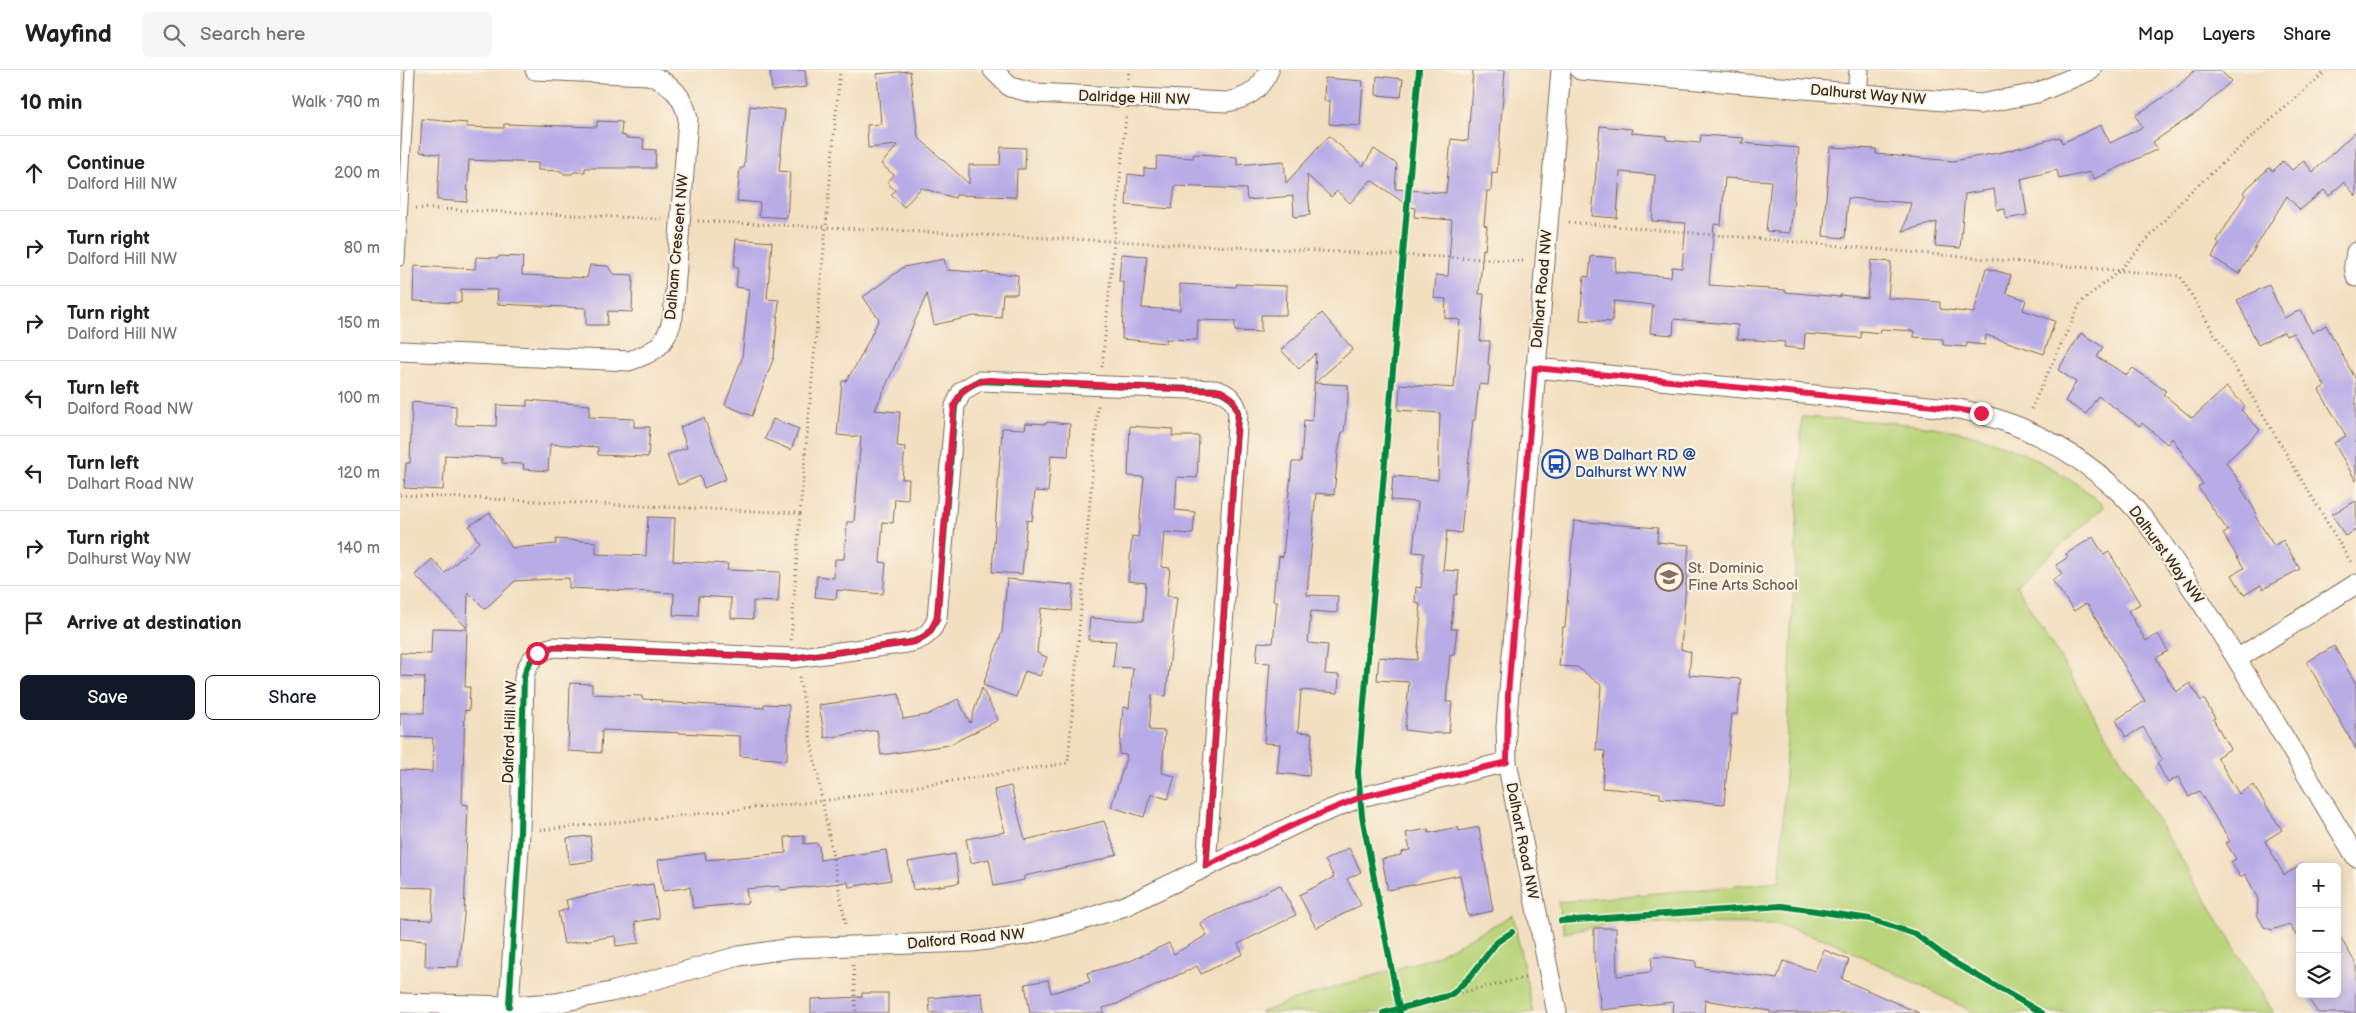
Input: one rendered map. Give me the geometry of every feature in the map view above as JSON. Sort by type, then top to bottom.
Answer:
[{"type":"street","name":"Dalham Crescent NW","points":[[400,351],[616,362],[629,361],[648,355],[659,346],[669,333],[673,317],[688,119],[686,107],[677,93],[663,80],[648,75],[535,70]]},
{"type":"street","name":"Dalridge Hill NW","points":[[993,70],[1010,87],[1033,93],[1227,102],[1242,99],[1253,93],[1264,82],[1269,70]]},
{"type":"street","name":"Dalhart Road NW","points":[[1557,1013],[1507,762],[1507,718],[1561,70]]},
{"type":"street","name":"Dalhurst Way NW","points":[[1580,70],[1980,104],[2037,93],[2091,70]]},
{"type":"street","points":[[1857,94],[1860,70]]},
{"type":"street","points":[[2356,252],[2354,265],[2356,277]]},
{"type":"street","name":"Dalhurst Way NW","points":[[1535,368],[1942,407],[1981,413],[2024,428],[2076,457],[2118,491],[2142,517],[2237,659],[2356,857]]},
{"type":"street","name":"Dalford Hill NW","points":[[508,1006],[520,832],[524,677],[531,660],[545,649],[554,647],[794,658],[907,643],[923,638],[934,626],[937,618],[954,406],[962,391],[978,381],[1214,390],[1227,394],[1236,405],[1238,413],[1206,866]]},
{"type":"street","points":[[2237,659],[2356,584]]},
{"type":"street","name":"Dalford Road NW","points":[[400,1003],[508,1006],[556,1003],[611,992],[748,954],[792,948],[972,942],[1025,935],[1077,922],[1125,906],[1300,822],[1361,797],[1507,762]]},
{"type":"lane","points":[[400,261],[410,70]]},
{"type":"path","points":[[791,640],[800,513],[840,70]]},
{"type":"path","points":[[2031,409],[2081,302],[2118,272],[2188,194],[2327,70]]},
{"type":"path","points":[[1102,368],[1112,240],[1126,116]]},
{"type":"path","points":[[403,208],[1112,240],[1524,261]]},
{"type":"path","points":[[1569,222],[2180,276],[2352,564]]},
{"type":"path","points":[[1402,264],[1404,245]]},
{"type":"path","points":[[535,830],[822,801],[1068,763],[1098,402]]},
{"type":"path","points":[[400,495],[800,513]]},
{"type":"path","points":[[799,676],[847,932]]},
{"type":"path","points":[[853,965],[856,1013]]},
{"type":"path","points":[[1442,997],[1528,977]]},
{"type":"path","points":[[1451,995],[1464,983]]},
{"type":"green space","points":[[1802,417],[1941,428],[1979,437],[2038,460],[2075,482],[2104,507],[2016,585],[2274,1013],[1975,1013],[1831,941],[1775,924],[1613,923],[1564,933],[1558,902],[1780,882]]},
{"type":"green space","points":[[1513,915],[1533,1013],[1259,1013],[1288,1002],[1434,957]]},
{"type":"building","points":[[770,70],[805,70],[807,87],[772,91]]},
{"type":"building","points":[[1473,70],[1505,70],[1497,173],[1492,172],[1491,191],[1487,191],[1484,225],[1487,226],[1479,294],[1484,294],[1480,341],[1490,341],[1488,364],[1490,365],[1488,385],[1479,384],[1475,420],[1473,420],[1461,533],[1447,531],[1443,570],[1459,571],[1457,595],[1454,595],[1451,629],[1457,629],[1454,655],[1450,655],[1446,702],[1452,702],[1449,733],[1427,733],[1405,730],[1409,682],[1377,680],[1379,657],[1417,660],[1421,612],[1419,611],[1420,604],[1415,603],[1416,587],[1421,588],[1424,553],[1413,552],[1418,502],[1391,500],[1393,476],[1438,480],[1440,413],[1398,410],[1400,384],[1454,388],[1460,320],[1445,318],[1446,299],[1434,298],[1436,275],[1448,276],[1452,220],[1414,217],[1415,208],[1410,207],[1371,180],[1350,203],[1337,191],[1331,197],[1307,175],[1310,215],[1294,217],[1293,196],[1247,200],[1246,189],[1175,186],[1172,209],[1126,205],[1128,174],[1144,176],[1144,168],[1156,169],[1157,156],[1193,158],[1194,154],[1215,155],[1237,157],[1237,165],[1284,161],[1286,183],[1329,136],[1363,166],[1374,149],[1397,164],[1395,189],[1446,193],[1451,139],[1468,141]]},
{"type":"building","points":[[2195,70],[2220,70],[2231,81],[2199,111],[2153,142],[2158,149],[2094,179],[2090,172],[2059,179],[2057,170],[2021,179],[2027,215],[2006,219],[2005,209],[1997,210],[1994,189],[1965,194],[1960,248],[1935,246],[1937,222],[1903,231],[1911,203],[1848,198],[1845,238],[1823,236],[1830,147],[1876,149],[1876,154],[1953,161],[2003,152],[2060,137],[2062,143],[2101,125],[2110,143],[2143,127],[2135,116],[2174,90]]},
{"type":"building","points":[[910,71],[918,137],[969,184],[969,165],[1000,165],[1001,147],[1026,148],[1025,169],[1017,169],[1016,197],[956,195],[955,198],[921,188],[904,207],[891,195],[895,190],[887,183],[894,175],[881,164],[898,145],[868,148],[867,125],[881,124],[877,74]]},
{"type":"building","points":[[1377,76],[1403,79],[1401,97],[1376,95]]},
{"type":"building","points":[[1325,78],[1363,81],[1360,126],[1329,124],[1330,101],[1324,101]]},
{"type":"building","points":[[750,106],[785,110],[779,171],[790,172],[787,218],[759,216],[760,203],[737,201],[740,168],[744,168]]},
{"type":"building","points":[[422,119],[467,123],[467,127],[504,128],[504,124],[597,127],[597,121],[622,122],[621,135],[626,136],[626,138],[644,139],[643,149],[656,150],[655,168],[585,168],[585,172],[564,174],[561,171],[538,170],[538,163],[469,160],[467,202],[437,200],[440,154],[420,152]]},
{"type":"building","points":[[1600,126],[1632,129],[1631,133],[1666,136],[1666,140],[1700,143],[1701,135],[1744,138],[1741,143],[1799,148],[1790,233],[1766,231],[1771,181],[1725,178],[1721,225],[1714,224],[1709,285],[1867,298],[1871,260],[1891,262],[1888,298],[1940,302],[1940,309],[1974,313],[1986,268],[2011,275],[2006,293],[2026,300],[2023,310],[2055,321],[2044,354],[1986,335],[1985,345],[1967,343],[1966,347],[1943,345],[1943,339],[1914,337],[1914,331],[1881,329],[1880,333],[1861,331],[1861,338],[1805,334],[1804,349],[1784,347],[1785,342],[1737,339],[1738,325],[1674,319],[1673,335],[1650,333],[1653,305],[1614,301],[1612,322],[1580,320],[1584,276],[1589,277],[1591,256],[1616,258],[1615,272],[1671,277],[1672,267],[1682,268],[1686,223],[1652,221],[1655,175],[1620,172],[1617,218],[1592,216]]},
{"type":"building","points":[[2356,131],[2356,196],[2344,182],[2329,196],[2324,190],[2300,210],[2287,196],[2239,274],[2212,257],[2220,243],[2217,241],[2245,195],[2243,192],[2269,168],[2273,171],[2283,161],[2292,170],[2304,161],[2313,172]]},
{"type":"building","points":[[736,239],[772,242],[767,299],[779,300],[774,357],[752,416],[725,405],[742,358],[749,289],[736,287],[738,267],[734,267]]},
{"type":"building","points":[[1121,254],[1147,256],[1142,308],[1180,310],[1180,284],[1236,287],[1236,284],[1287,286],[1286,315],[1261,315],[1261,332],[1235,331],[1235,321],[1198,320],[1197,340],[1166,339],[1166,343],[1122,339],[1124,282],[1119,282]]},
{"type":"building","points":[[499,256],[523,257],[522,275],[587,278],[590,265],[608,266],[613,274],[633,275],[632,312],[608,311],[607,325],[586,325],[586,308],[497,304],[498,290],[461,289],[461,303],[413,301],[414,266],[475,269],[476,257],[499,258]]},
{"type":"building","points":[[944,259],[947,270],[1018,275],[1017,294],[1003,294],[1001,318],[974,316],[934,325],[927,294],[875,410],[900,412],[897,446],[905,447],[902,479],[909,479],[908,500],[895,499],[893,523],[883,522],[880,562],[886,563],[883,594],[837,590],[836,599],[815,597],[817,576],[834,578],[835,559],[844,559],[847,522],[854,522],[861,437],[837,435],[842,381],[846,381],[858,362],[879,319],[863,297],[904,267]]},
{"type":"building","points":[[2269,285],[2284,318],[2301,310],[2312,333],[2326,325],[2356,380],[2356,481],[2334,443],[2346,436],[2319,390],[2325,386],[2293,333],[2286,336],[2284,332],[2258,345],[2237,300]]},
{"type":"building","points":[[1322,313],[1353,349],[1315,383],[1348,385],[1348,398],[1344,432],[1342,432],[1338,452],[1334,495],[1316,493],[1307,595],[1338,596],[1337,613],[1311,611],[1308,643],[1328,645],[1325,674],[1339,675],[1338,693],[1301,690],[1298,732],[1312,733],[1309,776],[1277,773],[1280,744],[1264,743],[1270,663],[1256,662],[1258,642],[1273,643],[1277,601],[1273,601],[1275,578],[1277,578],[1279,556],[1283,557],[1292,462],[1301,462],[1304,420],[1312,421],[1316,353],[1299,369],[1281,350]]},
{"type":"building","points":[[2081,333],[2103,347],[2097,357],[2127,375],[2133,368],[2166,391],[2163,394],[2192,418],[2227,387],[2245,406],[2241,410],[2260,430],[2226,462],[2243,487],[2241,488],[2257,514],[2255,516],[2274,546],[2283,540],[2300,569],[2263,589],[2261,585],[2244,595],[2232,575],[2244,568],[2223,534],[2228,531],[2198,487],[2203,484],[2172,438],[2167,444],[2142,423],[2140,426],[2098,396],[2086,414],[2065,401],[2076,382],[2058,370]]},
{"type":"building","points":[[527,400],[590,405],[589,417],[634,419],[634,427],[650,427],[648,457],[598,455],[598,447],[550,444],[548,471],[523,469],[524,464],[502,463],[502,458],[445,455],[443,490],[404,488],[406,463],[410,463],[412,402],[456,406],[456,425],[496,426],[497,405],[527,406]]},
{"type":"building","points":[[704,418],[726,479],[704,488],[700,476],[678,485],[667,455],[687,448],[680,427]]},
{"type":"building","points":[[773,419],[799,429],[791,450],[765,439]]},
{"type":"building","points":[[1047,422],[1070,424],[1068,456],[1051,455],[1048,492],[1035,491],[1032,521],[1027,520],[1022,574],[992,572],[1002,428],[1025,429],[1026,423],[1046,424]]},
{"type":"building","points":[[1130,426],[1173,429],[1172,436],[1199,436],[1197,478],[1177,477],[1175,510],[1195,512],[1193,534],[1164,532],[1161,567],[1170,568],[1167,596],[1177,597],[1166,696],[1152,695],[1149,730],[1165,731],[1162,773],[1175,776],[1168,799],[1151,794],[1144,817],[1111,807],[1127,755],[1119,754],[1123,707],[1129,708],[1133,668],[1113,667],[1116,641],[1088,640],[1090,618],[1143,621],[1146,583],[1128,581],[1132,536],[1138,537],[1144,477],[1128,476]]},
{"type":"building","points":[[2356,501],[2356,530],[2345,536],[2332,514]]},
{"type":"building","points":[[490,513],[512,548],[556,544],[556,539],[596,542],[596,554],[646,556],[648,517],[675,518],[673,561],[728,564],[727,570],[780,572],[778,602],[753,601],[753,619],[731,618],[731,598],[699,596],[698,616],[673,615],[674,593],[569,588],[569,578],[515,581],[485,609],[468,592],[467,628],[415,575],[432,559],[445,573],[479,542],[469,526]]},
{"type":"building","points":[[1574,521],[1658,528],[1657,542],[1689,545],[1681,649],[1691,652],[1689,675],[1741,679],[1737,714],[1732,714],[1724,804],[1660,798],[1660,793],[1602,788],[1605,751],[1596,750],[1601,685],[1577,667],[1559,666],[1563,627],[1565,627]]},
{"type":"building","points":[[2093,537],[2104,555],[2109,552],[2140,604],[2128,611],[2146,641],[2158,634],[2168,651],[2156,658],[2176,692],[2190,683],[2201,701],[2204,699],[2230,749],[2217,757],[2239,794],[2253,785],[2282,830],[2265,841],[2284,875],[2296,868],[2296,935],[2289,924],[2272,930],[2264,927],[2257,915],[2258,899],[2245,874],[2240,877],[2231,862],[2236,859],[2226,843],[2230,841],[2199,791],[2189,797],[2178,777],[2168,783],[2157,763],[2162,759],[2143,727],[2126,737],[2116,720],[2145,701],[2088,605],[2085,604],[2074,611],[2052,580],[2062,574],[2056,565],[2068,557],[2066,554]]},
{"type":"building","points":[[1007,579],[1074,585],[1071,611],[1041,608],[1037,653],[1047,657],[1040,676],[1025,671],[1016,697],[983,685],[1002,632]]},
{"type":"building","points":[[432,628],[467,629],[465,687],[470,687],[469,711],[465,710],[462,804],[468,805],[464,916],[458,967],[425,966],[426,941],[400,939],[400,919],[432,920],[434,888],[400,887],[400,770],[432,772],[433,738],[400,737],[400,713],[424,713],[425,677],[400,676],[400,653],[431,654]]},
{"type":"building","points":[[2334,646],[2356,684],[2356,749],[2307,662]]},
{"type":"building","points":[[570,683],[592,684],[592,694],[642,696],[642,699],[662,700],[661,702],[764,708],[764,704],[789,705],[787,760],[740,756],[740,736],[660,732],[602,730],[601,753],[568,751]]},
{"type":"building","points":[[982,688],[998,720],[949,745],[881,755],[877,730],[825,738],[819,705],[899,694],[903,719],[927,715],[958,699],[970,723]]},
{"type":"building","points":[[1011,786],[1025,840],[1104,821],[1117,854],[1101,860],[1024,876],[1024,880],[994,886],[989,859],[971,863],[966,839],[1005,832],[994,790]]},
{"type":"building","points":[[1458,827],[1459,831],[1479,827],[1493,911],[1468,916],[1460,875],[1388,890],[1382,859],[1401,855],[1401,852],[1410,850],[1406,833],[1428,829],[1429,833]]},
{"type":"building","points":[[590,836],[593,861],[569,864],[567,838]]},
{"type":"building","points":[[804,836],[804,844],[816,843],[819,846],[820,860],[886,850],[891,880],[849,887],[848,882],[780,890],[779,886],[746,889],[748,903],[693,908],[690,887],[663,891],[658,860],[705,853],[706,860],[786,853],[785,837]]},
{"type":"building","points":[[1349,848],[1361,872],[1347,879],[1361,905],[1316,928],[1299,895],[1334,877],[1325,860]]},
{"type":"building","points":[[955,854],[959,883],[913,890],[908,862]]},
{"type":"building","points":[[653,884],[659,918],[635,922],[639,943],[616,946],[615,936],[564,944],[558,912],[568,909],[566,900]]},
{"type":"building","points":[[1280,885],[1296,915],[1238,944],[1243,954],[1201,974],[1197,966],[1117,1004],[1103,1008],[1104,1013],[1030,1013],[1025,984],[1048,980],[1051,993],[1090,982],[1087,973],[1128,962],[1169,943],[1174,954],[1207,935],[1200,923]]},
{"type":"building","points":[[1594,928],[1616,928],[1617,976],[1651,972],[1652,957],[1665,957],[1696,961],[1696,967],[1777,979],[1783,961],[1815,971],[1824,950],[1849,960],[1842,979],[1919,1013],[1770,1013],[1770,1011],[1705,1000],[1704,1013],[1672,1013],[1673,1002],[1601,1010],[1594,956]]},
{"type":"building","points":[[2341,939],[2356,964],[2356,1013],[2318,1013],[2308,998],[2341,998]]},
{"type":"building","points":[[862,993],[888,993],[888,1013],[811,1013],[811,999],[862,997]]},
{"type":"building","points":[[982,993],[984,1013],[930,1013],[929,998]]},
{"type":"cycle path","points":[[1400,1013],[1362,816],[1358,772],[1419,70]]},
{"type":"cycle path","points":[[509,1006],[520,832],[524,677],[534,657],[554,647],[794,658],[907,643],[922,638],[930,632],[937,618],[955,406],[962,391],[979,381],[1215,390],[1227,395],[1235,404],[1238,413],[1206,866]]},
{"type":"cycle path","points":[[1561,921],[1782,906],[1870,919],[1915,934],[1950,960],[2042,1013]]},
{"type":"cycle path","points":[[1383,1013],[1451,995],[1470,977],[1497,942],[1512,932]]},
{"type":"place","name":"WB Dalhart RD @ Dalhurst WY NW","points":[[1556,464]]},
{"type":"place","name":"St. Dominic Fine Arts School","points":[[1669,577]]},
{"type":"route","points":[[537,653],[554,647],[794,658],[823,656],[915,642],[929,633],[937,618],[954,406],[962,391],[969,385],[978,381],[989,380],[999,382],[1221,391],[1232,398],[1238,413],[1206,866],[1300,822],[1361,797],[1507,762],[1506,727],[1508,694],[1535,368],[1934,406],[1981,413]]}]
